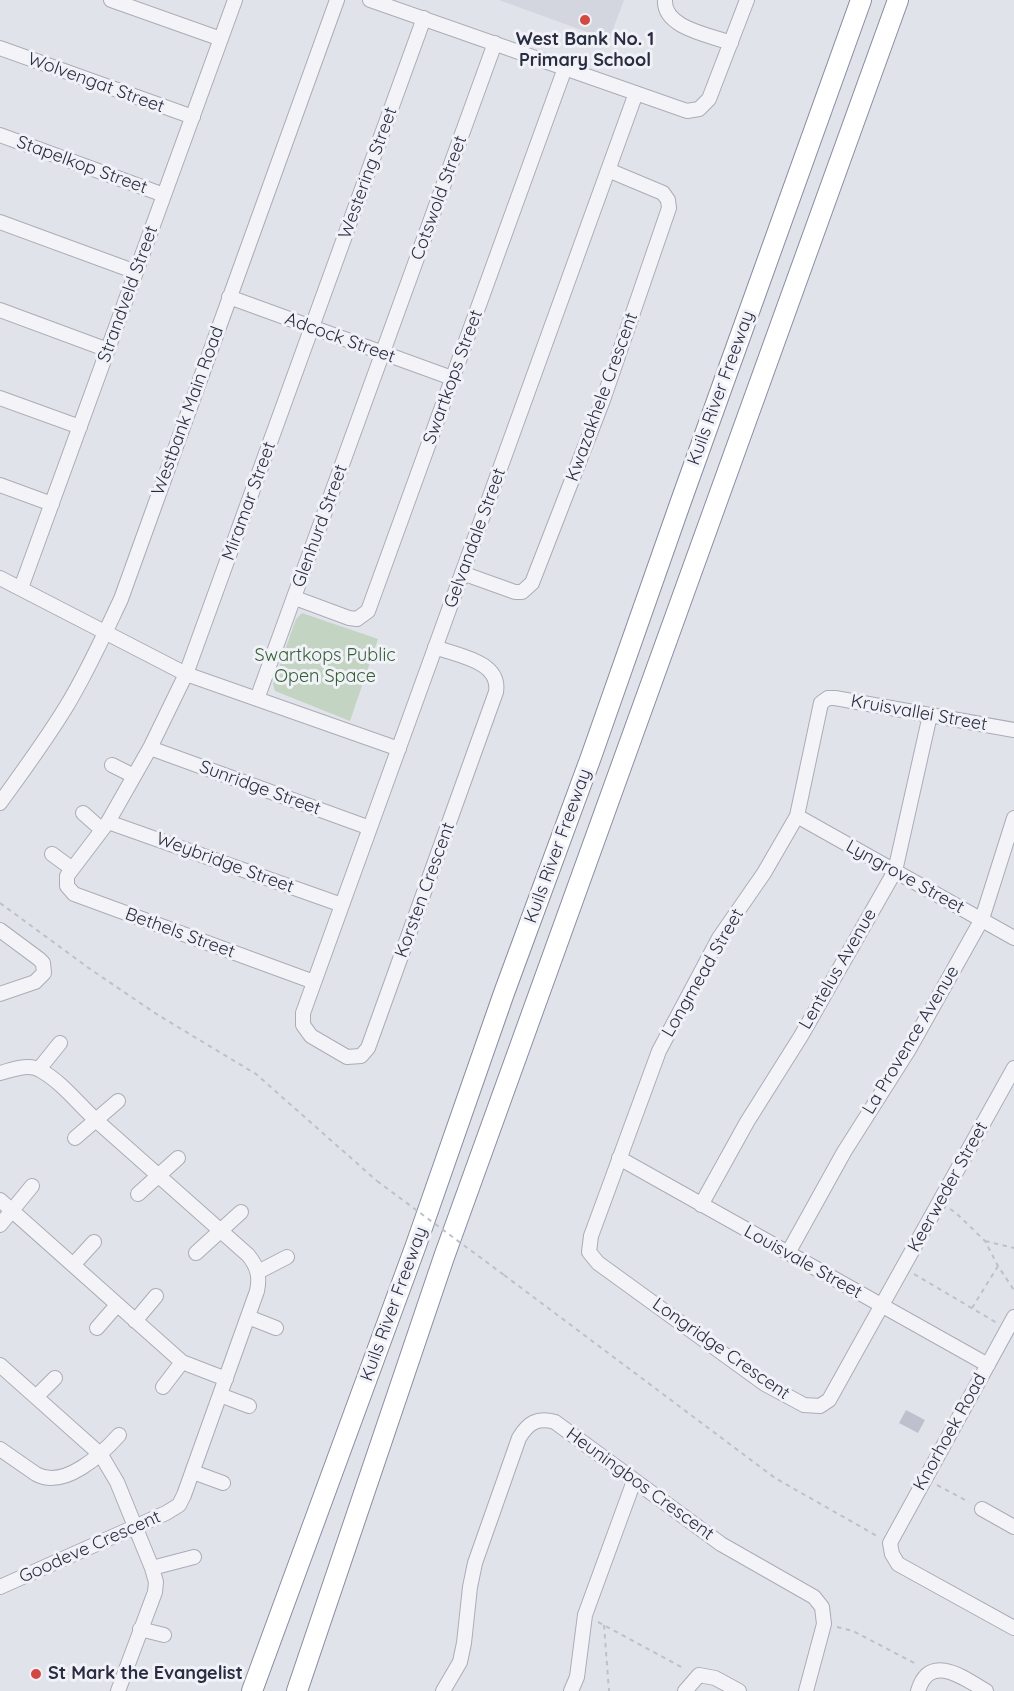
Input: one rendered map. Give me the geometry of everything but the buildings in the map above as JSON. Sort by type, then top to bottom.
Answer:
[{"type":"highway","name":"Kuils River Freeway","points":[[252,1691],[416,1245],[504,993],[591,757],[861,0]]},
{"type":"highway","name":"Kuils River Freeway","points":[[297,1691],[444,1257],[898,0]]},
{"type":"street","points":[[111,0],[221,39]]},
{"type":"street","name":"Strandveld Street","points":[[21,588],[235,0]]},
{"type":"street","name":"Westbank Main Road","points":[[0,803],[67,705],[106,632],[120,599],[337,0]]},
{"type":"street","points":[[369,0],[687,111],[699,110],[709,99],[747,0]]},
{"type":"street","points":[[665,0],[668,15],[677,24],[731,43]]},
{"type":"street","name":"Westering Street","points":[[312,327],[424,18]]},
{"type":"street","name":"Cotswold Street","points":[[383,353],[495,43]]},
{"type":"street","name":"Wolvengat Street","points":[[0,48],[193,117]]},
{"type":"street","name":"Swartkops Street","points":[[295,598],[349,618],[357,619],[368,611],[565,68]]},
{"type":"street","name":"Gelvandale Street","points":[[314,982],[636,93]]},
{"type":"street","name":"Stapelkop Street","points":[[0,135],[164,195]]},
{"type":"street","name":"Kwazakhele Crescent","points":[[462,573],[515,592],[522,592],[532,583],[603,400],[669,208],[668,200],[663,194],[608,170]]},
{"type":"street","points":[[0,222],[136,272]]},
{"type":"street","name":"Adcock Street","points":[[229,297],[452,378]]},
{"type":"street","points":[[0,310],[108,350]]},
{"type":"street","name":"Miramar Street","points":[[186,674],[312,327]]},
{"type":"street","name":"Glenhurd Street","points":[[257,699],[383,353]]},
{"type":"street","points":[[0,398],[80,427]]},
{"type":"street","points":[[0,486],[52,504]]},
{"type":"street","points":[[0,578],[186,674],[399,749]]},
{"type":"street","name":"Korsten Crescent","points":[[314,982],[302,1017],[304,1029],[343,1056],[352,1058],[361,1056],[368,1048],[496,692],[496,679],[486,666],[435,647]]},
{"type":"street","points":[[52,854],[71,868],[104,825],[150,748],[186,674]]},
{"type":"street","name":"Kruisvallei Street","points":[[825,699],[835,698],[1014,730]]},
{"type":"street","name":"Longmead Street","points":[[589,1252],[591,1236],[664,1040],[719,938],[764,873],[797,816],[819,708],[825,699]]},
{"type":"street","name":"Lentelus Avenue","points":[[701,1205],[747,1122],[801,1036],[895,870],[930,716]]},
{"type":"street","name":"Sunridge Street","points":[[150,748],[370,828]]},
{"type":"street","points":[[112,765],[134,776]]},
{"type":"street","points":[[83,813],[104,825]]},
{"type":"street","name":"Lyngrove Street","points":[[797,816],[1014,938]]},
{"type":"street","name":"La Provence Avenue","points":[[788,1253],[844,1152],[908,1051],[982,920],[1014,818]]},
{"type":"street","name":"Weybridge Street","points":[[104,825],[342,905]]},
{"type":"street","name":"Bethels Street","points":[[71,868],[66,881],[70,891],[74,894],[314,982]]},
{"type":"street","points":[[0,930],[39,959],[44,968],[44,973],[34,982],[0,994]]},
{"type":"street","points":[[39,1069],[60,1043]]},
{"type":"street","points":[[0,1073],[26,1066],[39,1069],[249,1255],[258,1272],[287,1257]]},
{"type":"street","name":"Keerweder Street","points":[[883,1307],[1014,1068]]},
{"type":"street","points":[[75,1138],[118,1101]]},
{"type":"street","points":[[138,1194],[178,1158]]},
{"type":"street","name":"Louisvale Street","points":[[619,1158],[988,1365]]},
{"type":"street","points":[[0,1225],[32,1186]]},
{"type":"street","points":[[0,1200],[182,1362],[226,1379]]},
{"type":"street","points":[[196,1253],[241,1212]]},
{"type":"street","points":[[73,1265],[94,1242]]},
{"type":"street","name":"Longridge Crescent","points":[[589,1252],[598,1263],[765,1384],[804,1405],[813,1407],[820,1406],[829,1400],[883,1307]]},
{"type":"street","name":"Goodeve Crescent","points":[[0,1587],[136,1527],[179,1505],[257,1292],[258,1272]]},
{"type":"street","points":[[135,1321],[156,1296]]},
{"type":"street","points":[[97,1328],[117,1305]]},
{"type":"street","points":[[248,1317],[276,1328]]},
{"type":"street","name":"Knorhoek Road","points":[[1012,1321],[892,1538],[890,1549],[898,1564],[1014,1628]]},
{"type":"street","points":[[163,1387],[182,1362]]},
{"type":"street","points":[[0,1365],[101,1455],[117,1482],[152,1568],[156,1587],[118,1691]]},
{"type":"street","points":[[36,1397],[55,1378]]},
{"type":"street","points":[[220,1395],[249,1406]]},
{"type":"street","name":"Heuningbos Crescent","points":[[443,1691],[460,1662],[475,1563],[519,1438],[529,1424],[542,1420],[555,1422],[734,1552],[814,1597],[822,1607],[824,1624]]},
{"type":"street","points":[[0,1449],[46,1479],[63,1476],[92,1462],[119,1435]]},
{"type":"street","points":[[193,1472],[223,1483]]},
{"type":"street","points":[[571,1691],[577,1677],[585,1615],[634,1481]]},
{"type":"street","points":[[982,1509],[1014,1527]]},
{"type":"street","points":[[152,1568],[194,1557]]},
{"type":"street","points":[[806,1691],[824,1624]]},
{"type":"street","points":[[140,1629],[164,1635]]},
{"type":"street","points":[[918,1691],[923,1680],[931,1673],[946,1670],[986,1691]]},
{"type":"street","points":[[685,1691],[699,1675],[715,1678],[739,1691]]},
{"type":"path","points":[[0,903],[158,1015],[256,1074],[377,1181],[775,1478],[877,1536]]},
{"type":"path","points":[[939,1204],[955,1212],[985,1241],[1014,1290]]},
{"type":"path","points":[[985,1241],[1014,1248]]},
{"type":"path","points":[[972,1308],[998,1266]]},
{"type":"path","points":[[904,1268],[972,1308],[1012,1321]]},
{"type":"path","points":[[925,1478],[982,1509]]},
{"type":"path","points":[[585,1615],[699,1675]]},
{"type":"path","points":[[824,1624],[854,1631],[931,1673]]},
{"type":"path","points":[[604,1625],[609,1691]]},
{"type":"shaded area","name":"West Bank No. 1 Primary School","points":[[499,0],[624,0],[609,40]]},
{"type":"green space","name":"Swartkops Public Open Space","points":[[302,613],[378,639],[350,721],[275,691],[273,684],[296,619]]},
{"type":"place","name":"West Bank No. 1 Primary School","points":[[585,20]]},
{"type":"place","name":"St Mark the Evangelist","points":[[36,1674]]}]
